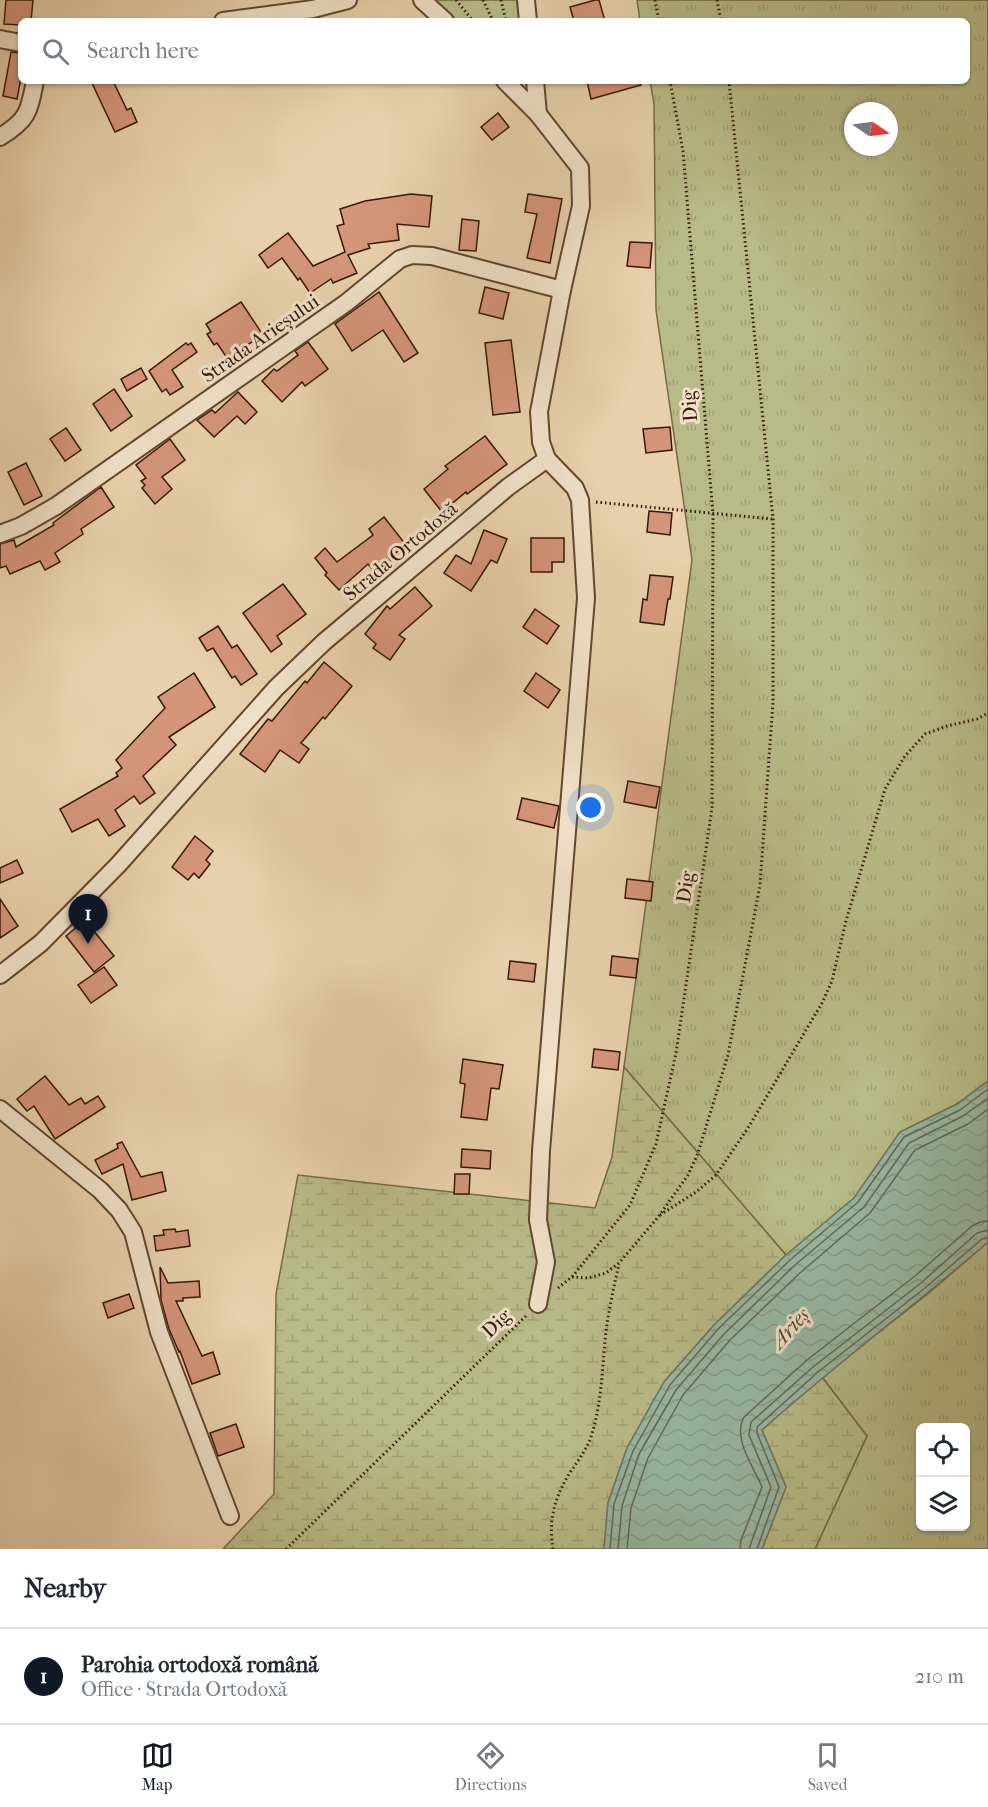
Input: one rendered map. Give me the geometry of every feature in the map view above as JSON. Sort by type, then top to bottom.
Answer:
[{"type":"street","points":[[246,18],[313,9],[348,0]]},
{"type":"street","points":[[422,0],[443,18]]},
{"type":"street","points":[[526,0],[528,18]]},
{"type":"street","points":[[0,39],[18,42]]},
{"type":"street","points":[[0,137],[16,127],[28,111],[34,84]]},
{"type":"street","points":[[509,84],[538,114],[580,168],[581,206],[562,290],[539,412],[541,442],[547,459],[575,488],[580,500],[586,598],[541,1151],[538,1220],[546,1262],[538,1304]]},
{"type":"street","points":[[535,84],[538,114]]},
{"type":"street","name":"Strada Arieșului","points":[[0,534],[21,526],[57,506],[346,303],[400,259],[412,255],[432,256],[562,290]]},
{"type":"street","name":"Strada Ortodoxă","points":[[0,975],[40,944],[118,865],[276,688],[324,642],[508,487],[547,459]]},
{"type":"street","points":[[0,1109],[99,1190],[119,1210],[133,1232],[159,1332],[230,1516]]},
{"type":"path","points":[[456,0],[471,18]]},
{"type":"path","points":[[483,0],[492,18]]},
{"type":"path","points":[[501,0],[505,18]]},
{"type":"path","points":[[655,0],[658,18]]},
{"type":"path","points":[[717,0],[720,18]]},
{"type":"path","name":"Dig","points":[[286,1549],[538,1304],[572,1277],[630,1204],[656,1144],[676,1053],[712,808],[713,515],[683,151],[671,84]]},
{"type":"path","points":[[572,1277],[588,1278],[606,1273],[619,1263],[659,1216],[688,1175],[698,1153],[728,1055],[760,885],[773,702],[773,519],[729,84]]},
{"type":"path","points":[[580,500],[713,515],[773,519]]},
{"type":"path","points":[[659,1216],[696,1192],[716,1175],[748,1128],[822,1003],[832,981],[846,921],[885,789],[905,756],[925,734],[946,726],[977,719],[988,713]]},
{"type":"path","points":[[553,1549],[551,1518],[554,1503],[563,1483],[587,1445],[601,1393],[607,1329],[619,1263]]},
{"type":"green space","points":[[433,0],[518,0],[521,18],[450,18]]},
{"type":"green space","points":[[637,0],[988,0],[988,1081],[957,1104],[900,1132],[854,1198],[786,1255],[624,1067],[692,560],[656,310],[654,104],[651,84],[970,84],[970,18],[640,18]]},
{"type":"green space","points":[[624,1067],[786,1255],[714,1325],[664,1382],[627,1448],[608,1503],[604,1549],[223,1549],[274,1494],[276,1294],[298,1175],[595,1208],[612,1157]]},
{"type":"green space","points":[[988,1242],[988,1549],[815,1549],[867,1436],[822,1377],[929,1293]]},
{"type":"green space","points":[[822,1377],[867,1436],[815,1549],[762,1549],[786,1487],[762,1430]]},
{"type":"water","name":"Arieș","points":[[988,1081],[988,1242],[762,1430],[786,1487],[762,1549],[604,1549],[608,1503],[627,1448],[664,1382],[714,1325],[786,1255],[854,1198],[900,1132],[957,1104]]},
{"type":"building","points":[[6,0],[33,0],[31,18],[18,18],[18,25],[4,24]]},
{"type":"building","points":[[599,0],[604,18],[573,18],[570,7]]},
{"type":"building","points":[[11,52],[18,53],[18,84],[20,84],[17,99],[3,96]]},
{"type":"building","points":[[92,84],[114,84],[127,110],[131,108],[137,122],[115,132]]},
{"type":"building","points":[[588,84],[641,84],[641,85],[591,99]]},
{"type":"building","points":[[498,113],[509,127],[492,140],[481,127]]},
{"type":"building","points":[[411,194],[432,196],[429,227],[397,224],[399,240],[368,244],[370,248],[348,255],[357,273],[333,283],[331,279],[310,293],[282,258],[268,268],[259,255],[288,233],[313,266],[345,252],[337,226],[344,224],[340,209],[365,201]]},
{"type":"building","points":[[528,194],[562,199],[550,263],[527,258],[537,214],[525,212]]},
{"type":"building","points":[[462,219],[479,221],[476,251],[459,250]]},
{"type":"building","points":[[630,242],[652,243],[650,268],[627,266]]},
{"type":"building","points":[[485,287],[509,293],[503,319],[479,313]]},
{"type":"building","points":[[379,292],[418,353],[404,362],[383,330],[352,351],[335,324]]},
{"type":"building","points":[[241,302],[263,335],[227,358],[217,343],[214,345],[207,334],[211,332],[206,324]]},
{"type":"building","points":[[511,340],[520,412],[493,415],[485,343]]},
{"type":"building","points":[[308,342],[328,369],[305,386],[302,382],[282,402],[262,381],[274,369],[277,371],[298,355],[295,351]]},
{"type":"building","points":[[186,343],[188,345],[191,343],[197,352],[172,370],[183,387],[170,395],[166,389],[162,392],[149,371]]},
{"type":"building","points":[[141,368],[147,379],[127,391],[121,379]]},
{"type":"building","points":[[114,389],[132,416],[111,431],[93,404]]},
{"type":"building","points":[[238,392],[257,412],[245,424],[237,416],[214,437],[197,420],[212,410],[215,413]]},
{"type":"building","points":[[670,427],[672,450],[646,453],[643,429]]},
{"type":"building","points":[[66,428],[81,450],[65,461],[50,439]]},
{"type":"building","points":[[485,436],[507,464],[467,494],[466,492],[442,512],[424,489],[448,469],[445,466]]},
{"type":"building","points":[[170,439],[185,460],[162,477],[172,489],[155,504],[142,488],[145,485],[141,481],[146,478],[136,465]]},
{"type":"building","points":[[26,463],[42,496],[24,505],[8,472]]},
{"type":"building","points":[[101,487],[114,507],[81,529],[83,534],[55,553],[60,562],[45,570],[40,561],[10,574],[6,566],[0,568],[0,544],[14,540],[16,547],[54,525],[53,523]]},
{"type":"building","points":[[649,511],[672,513],[670,535],[647,532]]},
{"type":"building","points":[[384,517],[406,545],[389,558],[393,564],[378,576],[368,564],[339,590],[325,575],[327,573],[315,558],[325,548],[337,562],[373,535],[369,529]]},
{"type":"building","points":[[484,530],[507,539],[497,563],[491,560],[471,591],[444,573],[456,555],[471,564]]},
{"type":"building","points":[[531,538],[564,538],[564,562],[552,562],[552,572],[531,572]]},
{"type":"building","points":[[650,575],[673,577],[664,625],[640,622],[643,599],[647,600]]},
{"type":"building","points":[[283,584],[306,614],[277,636],[282,644],[271,652],[243,613]]},
{"type":"building","points":[[415,587],[432,606],[399,635],[405,639],[390,660],[373,648],[376,644],[365,634],[387,606],[390,609]]},
{"type":"building","points":[[535,609],[559,626],[547,644],[523,627]]},
{"type":"building","points":[[218,626],[232,648],[237,645],[257,674],[241,685],[235,676],[232,678],[213,648],[207,651],[199,638]]},
{"type":"building","points":[[324,662],[352,686],[325,719],[323,717],[301,743],[309,749],[299,763],[280,750],[265,772],[240,754],[268,719],[272,721]]},
{"type":"building","points":[[194,673],[215,707],[169,737],[176,745],[143,776],[155,793],[140,804],[134,796],[115,810],[125,826],[109,836],[98,819],[72,832],[60,809],[118,776],[116,773],[122,768],[116,760],[165,708],[158,697]]},
{"type":"building","points":[[536,673],[560,690],[548,708],[524,691]]},
{"type":"building","points":[[628,781],[660,787],[656,808],[624,802]]},
{"type":"building","points":[[522,798],[559,806],[554,828],[517,819]]},
{"type":"building","points":[[195,836],[213,851],[206,860],[210,864],[199,878],[194,873],[188,880],[172,867]]},
{"type":"building","points":[[17,860],[23,873],[0,883],[0,868]]},
{"type":"building","points":[[627,879],[653,882],[651,901],[625,898]]},
{"type":"building","points":[[0,899],[18,926],[0,938]]},
{"type":"building","points":[[85,920],[114,956],[94,972],[66,936]]},
{"type":"building","points":[[612,956],[638,959],[636,978],[610,975]]},
{"type":"building","points":[[510,961],[536,964],[534,982],[508,979]]},
{"type":"building","points":[[104,967],[117,985],[91,1003],[78,985]]},
{"type":"building","points":[[594,1049],[620,1052],[618,1070],[592,1067]]},
{"type":"building","points":[[463,1059],[503,1065],[499,1089],[491,1088],[487,1120],[461,1117],[465,1084],[460,1083]]},
{"type":"building","points":[[45,1076],[69,1105],[81,1098],[85,1104],[98,1096],[105,1107],[55,1139],[34,1106],[27,1111],[17,1099]]},
{"type":"building","points":[[122,1142],[141,1177],[162,1172],[166,1191],[132,1200],[123,1164],[102,1174],[95,1160],[118,1148],[117,1144]]},
{"type":"building","points":[[462,1149],[491,1151],[490,1169],[461,1167]]},
{"type":"building","points":[[455,1174],[470,1174],[469,1194],[454,1194]]},
{"type":"building","points":[[175,1229],[176,1232],[188,1230],[190,1246],[156,1251],[154,1236],[164,1235],[163,1230]]},
{"type":"building","points":[[160,1267],[168,1283],[199,1281],[200,1297],[183,1298],[183,1301],[176,1301],[202,1356],[213,1352],[220,1374],[192,1384],[169,1329],[161,1300]]},
{"type":"building","points":[[129,1294],[134,1308],[108,1318],[103,1303]]},
{"type":"building","points":[[236,1424],[244,1447],[218,1456],[210,1433]]},
{"type":"place","name":"Parohia ortodoxă română","points":[[88,944]]}]
